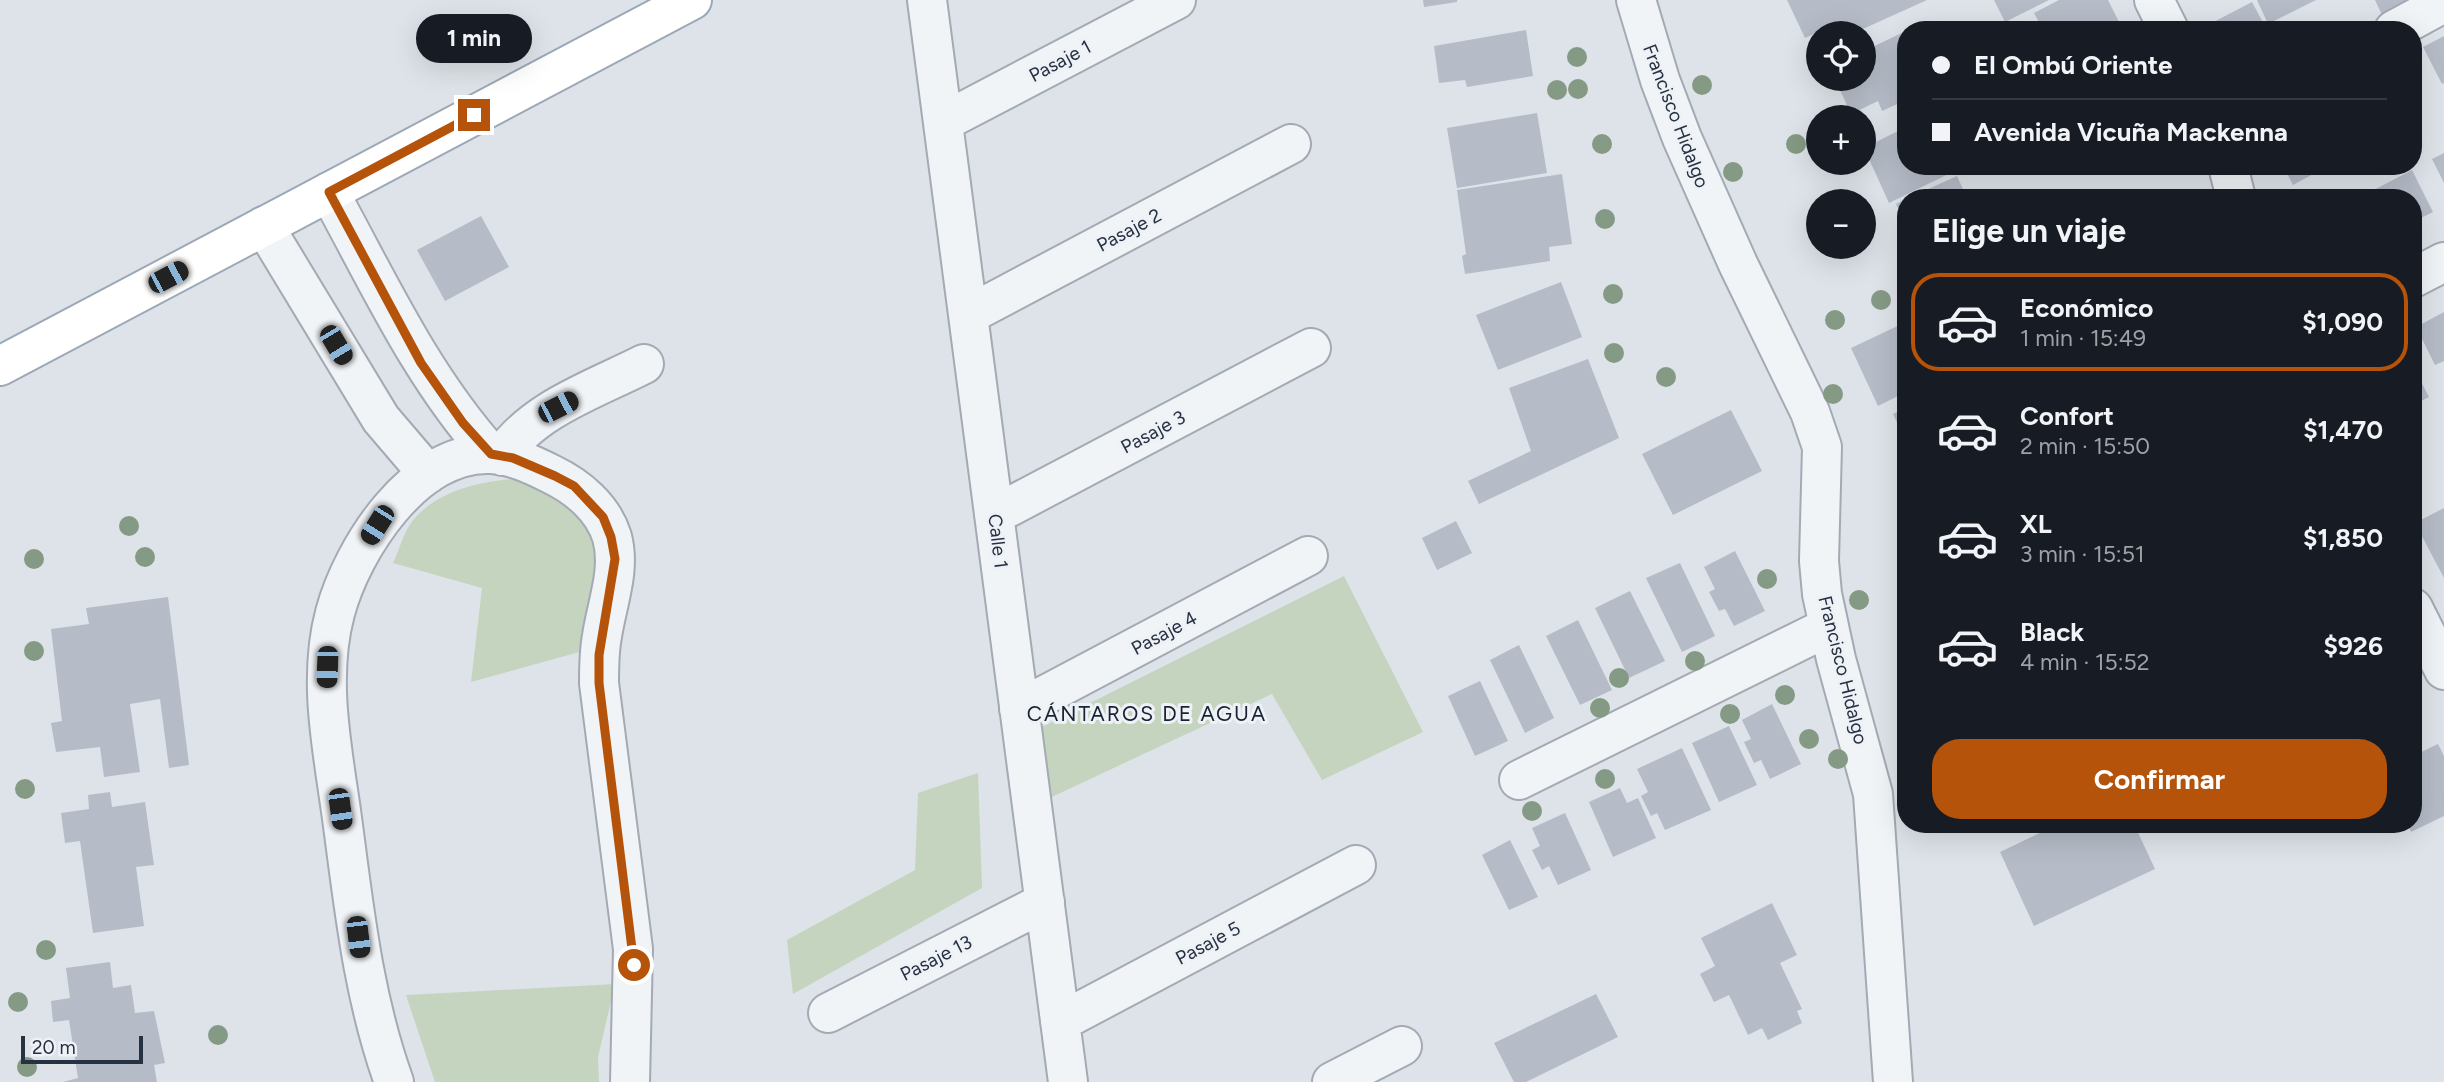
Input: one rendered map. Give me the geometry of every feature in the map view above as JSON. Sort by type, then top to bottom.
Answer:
[{"type":"main road","points":[[0,366],[692,0]]},
{"type":"street","name":"Calle 1","points":[[927,0],[1066,1081]]},
{"type":"street","name":"Pasaje 1","points":[[943,122],[1176,0]]},
{"type":"street","name":"Francisco Hidalgo","points":[[1636,0],[1660,80],[1682,138],[1738,264],[1817,429],[1823,467],[1819,561],[1828,626],[1874,794],[1894,1082]]},
{"type":"street","points":[[2154,0],[2164,21]]},
{"type":"street","points":[[2411,21],[2444,3]]},
{"type":"street","name":"Pasaje 2","points":[[968,315],[1291,144]]},
{"type":"street","points":[[329,192],[421,363],[463,423],[469,461]]},
{"type":"street","points":[[264,226],[381,419],[469,461],[535,466],[574,486],[603,517],[611,537],[615,559],[599,655],[599,683],[633,949],[630,1082]]},
{"type":"street","points":[[2422,273],[2444,262]]},
{"type":"street","name":"Pasaje 3","points":[[994,516],[1311,348]]},
{"type":"street","points":[[394,1082],[378,1039],[361,962],[330,732],[328,650],[338,603],[360,552],[401,498],[514,438],[537,418],[644,364]]},
{"type":"street","name":"Pasaje 4","points":[[1019,709],[1308,556]]},
{"type":"street","points":[[1519,780],[1828,626]]},
{"type":"street","points":[[2422,626],[2444,670]]},
{"type":"street","name":"Pasaje 5","points":[[1060,1022],[1356,865]]},
{"type":"street","name":"Pasaje 13","points":[[828,1013],[1045,902]]},
{"type":"street","points":[[1332,1082],[1402,1046]]},
{"type":"green space","points":[[512,479],[535,482],[556,492],[591,527],[596,566],[583,651],[471,682],[482,588],[393,563],[411,523],[431,503],[470,486]]},
{"type":"green space","points":[[1344,576],[1423,732],[1322,780],[1272,694],[1041,802],[1038,729]]},
{"type":"green space","points":[[978,773],[982,888],[793,994],[787,940],[915,870],[918,793]]},
{"type":"green space","points":[[615,984],[598,1057],[599,1082],[435,1082],[406,995]]},
{"type":"building","points":[[1423,0],[1457,0],[1457,2],[1424,7]]},
{"type":"building","points":[[1787,0],[1927,0],[1876,23],[1806,21],[1805,38]]},
{"type":"building","points":[[1994,0],[2049,0],[2007,21],[2004,21]]},
{"type":"building","points":[[2059,0],[2108,0],[2118,21],[2038,21],[2034,13]]},
{"type":"building","points":[[2257,0],[2316,0],[2274,21],[2267,21]]},
{"type":"building","points":[[2375,0],[2416,0],[2383,17]]},
{"type":"building","points":[[2252,2],[2262,21],[2216,21]]},
{"type":"building","points":[[1526,30],[1533,76],[1467,87],[1465,80],[1439,83],[1434,46]]},
{"type":"building","points":[[1897,35],[1897,104],[1882,111],[1878,101],[1870,105],[1847,105],[1840,91],[1876,91],[1876,45]]},
{"type":"building","points":[[2444,36],[2444,83],[2442,84],[2423,47]]},
{"type":"building","points":[[1537,113],[1547,173],[1457,188],[1447,128]]},
{"type":"building","points":[[1897,132],[1897,175],[1947,175],[1918,189],[1897,189],[1897,199],[1889,203],[1876,174],[1876,142]]},
{"type":"building","points":[[2444,153],[2444,183],[2432,159]]},
{"type":"building","points":[[1562,174],[1572,244],[1549,247],[1550,261],[1465,274],[1462,256],[1466,254],[1457,190]]},
{"type":"building","points":[[2288,175],[2311,175],[2293,185]]},
{"type":"building","points":[[2402,175],[2414,175],[2422,189],[2376,189]]},
{"type":"building","points":[[1957,176],[1963,189],[1928,189]]},
{"type":"building","points":[[2422,190],[2433,212],[2422,218]]},
{"type":"building","points":[[481,216],[509,267],[445,301],[417,250]]},
{"type":"building","points":[[1561,282],[1582,337],[1498,370],[1476,315]]},
{"type":"building","points":[[2444,312],[2444,361],[2435,365],[2422,339],[2422,324]]},
{"type":"building","points":[[1897,326],[1897,396],[1878,406],[1851,348]]},
{"type":"building","points":[[1588,359],[1619,438],[1479,504],[1468,481],[1531,451],[1509,388]]},
{"type":"building","points":[[2422,383],[2429,397],[2422,400]]},
{"type":"building","points":[[1731,410],[1762,471],[1673,515],[1642,454]]},
{"type":"building","points":[[2444,508],[2444,578],[2422,536],[2422,519]]},
{"type":"building","points":[[1456,521],[1472,553],[1437,570],[1422,538]]},
{"type":"building","points":[[1735,551],[1765,611],[1734,626],[1725,609],[1719,611],[1709,592],[1715,589],[1704,567]]},
{"type":"building","points":[[1680,563],[1715,636],[1682,652],[1646,578]]},
{"type":"building","points":[[1630,591],[1665,661],[1629,678],[1595,608]]},
{"type":"building","points":[[168,597],[189,765],[169,768],[160,699],[130,704],[140,772],[104,777],[100,747],[56,752],[51,723],[62,721],[51,629],[89,624],[86,608]]},
{"type":"building","points":[[1578,620],[1612,690],[1580,705],[1546,636]]},
{"type":"building","points":[[1519,645],[1554,718],[1525,733],[1490,660]]},
{"type":"building","points":[[1480,681],[1508,741],[1475,756],[1448,696]]},
{"type":"building","points":[[1772,704],[1801,764],[1770,779],[1761,760],[1754,763],[1744,742],[1751,739],[1742,720]]},
{"type":"building","points":[[1729,726],[1757,785],[1719,802],[1692,743]]},
{"type":"building","points":[[2438,744],[2444,756],[2444,816],[2422,827],[2422,752]]},
{"type":"building","points":[[1682,748],[1711,810],[1665,830],[1657,813],[1651,816],[1641,796],[1648,792],[1637,769]]},
{"type":"building","points":[[1620,788],[1627,803],[1638,798],[1656,838],[1613,857],[1589,802]]},
{"type":"building","points":[[110,792],[112,807],[145,802],[154,865],[136,867],[144,926],[93,933],[80,841],[65,843],[61,813],[89,809],[88,795]]},
{"type":"building","points":[[1565,813],[1591,870],[1558,885],[1549,866],[1542,870],[1532,850],[1540,846],[1532,828]]},
{"type":"building","points":[[2040,833],[2138,833],[2155,869],[2034,926],[2000,852]]},
{"type":"building","points":[[1510,840],[1538,897],[1509,910],[1482,855]]},
{"type":"building","points":[[1772,903],[1797,955],[1780,963],[1802,1009],[1797,1011],[1802,1023],[1768,1040],[1762,1028],[1748,1035],[1729,995],[1714,1002],[1700,974],[1715,966],[1701,938]]},
{"type":"building","points":[[110,962],[113,988],[131,985],[135,1013],[154,1011],[165,1063],[154,1065],[157,1082],[63,1082],[78,1078],[69,1020],[53,1022],[51,1001],[70,998],[66,968]]},
{"type":"building","points":[[1596,994],[1618,1037],[1526,1082],[1514,1082],[1494,1043]]},
{"type":"district","name":"CÁNTAROS DE AGUA","points":[[1147,713]]},
{"type":"route","points":[[474,115],[329,192],[421,363],[463,423],[491,454],[535,466],[574,486],[603,517],[611,537],[615,559],[599,655],[599,683],[634,965]]}]
